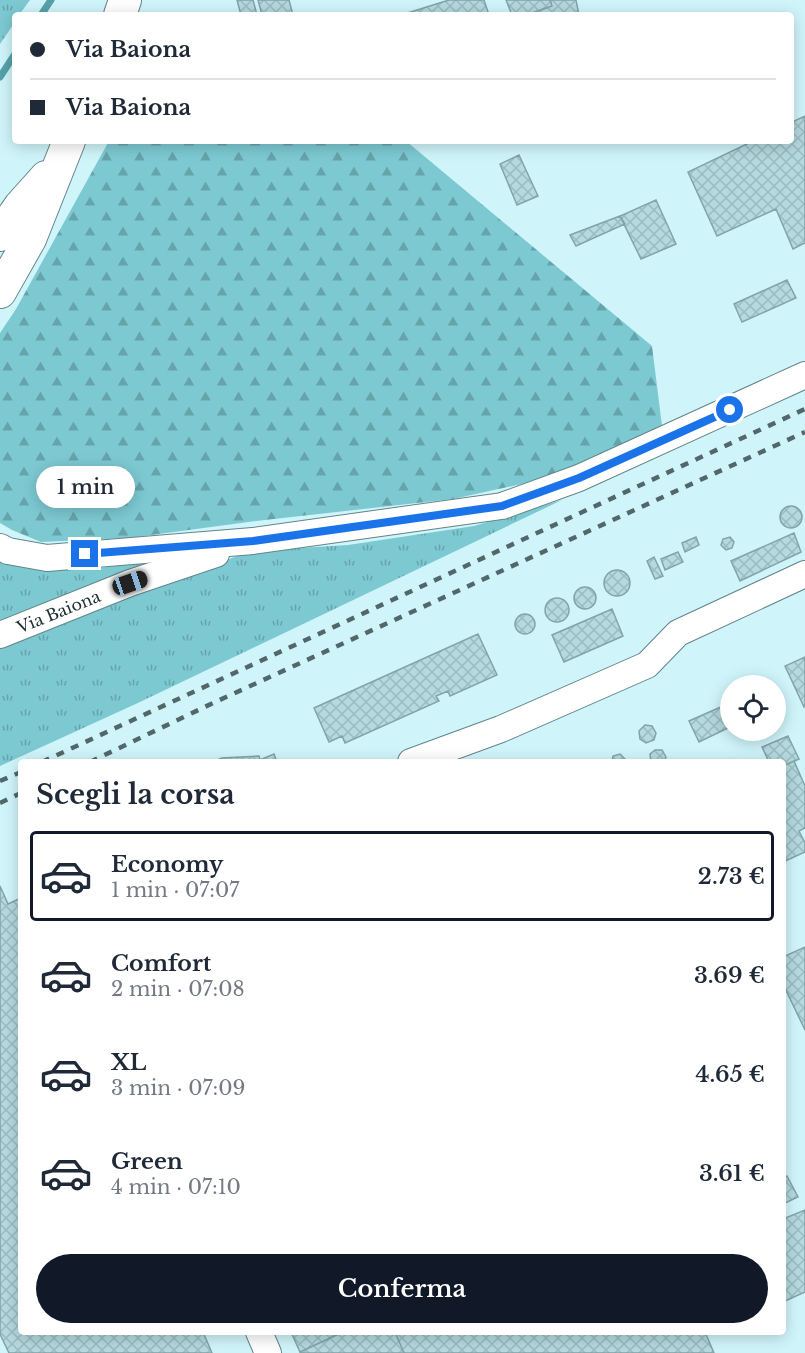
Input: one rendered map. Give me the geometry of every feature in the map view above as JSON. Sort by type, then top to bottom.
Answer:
[{"type":"main road","points":[[0,235],[20,206],[64,152]]},
{"type":"main road","points":[[0,292],[30,239],[64,152]]},
{"type":"street","name":"Via Baiona","points":[[0,547],[46,558],[253,541],[502,506],[579,478],[805,375]]},
{"type":"street","name":"Via Baiona","points":[[0,635],[130,583],[253,541]]},
{"type":"street","points":[[419,759],[501,729],[647,665],[678,633],[805,574]]},
{"type":"street","points":[[260,1335],[268,1353]]},
{"type":"green space","points":[[0,0],[30,0],[21,12],[12,12],[12,26],[0,44]]},
{"type":"green space","points":[[107,144],[410,144],[652,346],[662,426],[545,479],[453,499],[129,538],[41,542],[0,523],[0,333],[16,309]]},
{"type":"green space","points":[[562,500],[140,702],[0,766],[0,648],[84,612],[251,551],[348,545],[474,526]]},
{"type":"green space","points":[[0,557],[16,566],[86,570],[136,563],[146,565],[0,623]]},
{"type":"building","points":[[237,0],[253,0],[256,12],[240,12]]},
{"type":"building","points":[[258,0],[289,0],[292,12],[261,12]]},
{"type":"building","points":[[449,0],[484,0],[488,12],[411,12]]},
{"type":"building","points":[[506,0],[550,0],[552,6],[535,12],[511,12]]},
{"type":"building","points":[[550,0],[576,0],[578,12],[535,12],[552,6]]},
{"type":"building","points":[[805,116],[805,243],[793,249],[776,209],[717,236],[688,172],[747,144],[794,144],[794,121]]},
{"type":"building","points":[[519,155],[538,196],[517,205],[500,164]]},
{"type":"building","points":[[656,200],[676,244],[641,259],[620,216]]},
{"type":"building","points":[[620,216],[625,224],[576,246],[570,235]]},
{"type":"building","points":[[787,280],[796,298],[742,322],[734,304]]},
{"type":"building","points":[[791,506],[801,513],[802,517],[795,527],[791,528],[781,521],[780,517],[787,507]]},
{"type":"building","points":[[794,533],[801,552],[740,581],[731,561]]},
{"type":"building","points":[[696,537],[699,545],[685,552],[682,543]]},
{"type":"building","points":[[730,537],[734,542],[732,548],[726,550],[721,545],[723,539]]},
{"type":"building","points":[[678,552],[683,562],[665,570],[661,559]]},
{"type":"building","points":[[654,557],[663,576],[655,579],[647,561]]},
{"type":"building","points":[[617,570],[626,574],[630,583],[626,592],[617,596],[608,592],[604,583],[608,574]]},
{"type":"building","points":[[585,587],[593,590],[596,598],[593,606],[585,609],[577,606],[574,598],[577,590]]},
{"type":"building","points":[[557,598],[566,601],[569,610],[566,619],[557,622],[548,619],[545,610],[548,601]]},
{"type":"building","points":[[612,609],[623,636],[564,662],[552,635]]},
{"type":"building","points":[[525,614],[532,617],[535,624],[532,631],[525,634],[518,631],[515,624],[518,617]]},
{"type":"building","points":[[478,634],[497,675],[450,696],[448,691],[436,696],[439,701],[345,743],[342,736],[329,742],[314,708]]},
{"type":"building","points":[[805,657],[805,706],[804,707],[785,666]]},
{"type":"building","points":[[720,707],[720,732],[699,742],[689,721]]},
{"type":"building","points":[[645,725],[652,726],[656,733],[654,740],[646,743],[640,739],[639,731]]},
{"type":"building","points":[[788,736],[799,759],[786,765],[786,759],[768,759],[762,747],[776,741],[786,741]]},
{"type":"building","points":[[655,750],[662,750],[666,757],[665,759],[651,759],[650,754]]},
{"type":"building","points":[[274,754],[276,759],[262,759]]},
{"type":"building","points":[[620,754],[625,759],[612,759],[613,756]]},
{"type":"building","points":[[259,756],[260,759],[220,759],[222,758]]},
{"type":"building","points":[[794,761],[805,786],[805,828],[799,831],[805,843],[805,852],[786,861],[786,765]]},
{"type":"building","points":[[0,886],[8,904],[18,899],[18,1335],[204,1335],[212,1353],[9,1353],[0,1334]]},
{"type":"building","points":[[805,947],[805,1030],[786,990],[786,956]]},
{"type":"building","points":[[786,1176],[798,1197],[786,1203]]},
{"type":"building","points":[[805,1210],[805,1292],[786,1301],[786,1218]]},
{"type":"building","points":[[292,1335],[337,1335],[300,1352]]},
{"type":"building","points":[[337,1335],[396,1335],[404,1353],[300,1353]]},
{"type":"building","points":[[396,1335],[706,1335],[714,1353],[404,1353]]},
{"type":"waterway","points":[[43,12],[51,0]]},
{"type":"waterway","points":[[0,77],[12,59]]},
{"type":"railway","points":[[48,759],[805,409]]},
{"type":"railway","points":[[96,759],[213,703],[805,432]]},
{"type":"railway","points":[[0,781],[18,773]]},
{"type":"railway","points":[[0,803],[18,794]]},
{"type":"route","points":[[85,554],[253,541],[502,506],[579,478],[730,410]]}]
